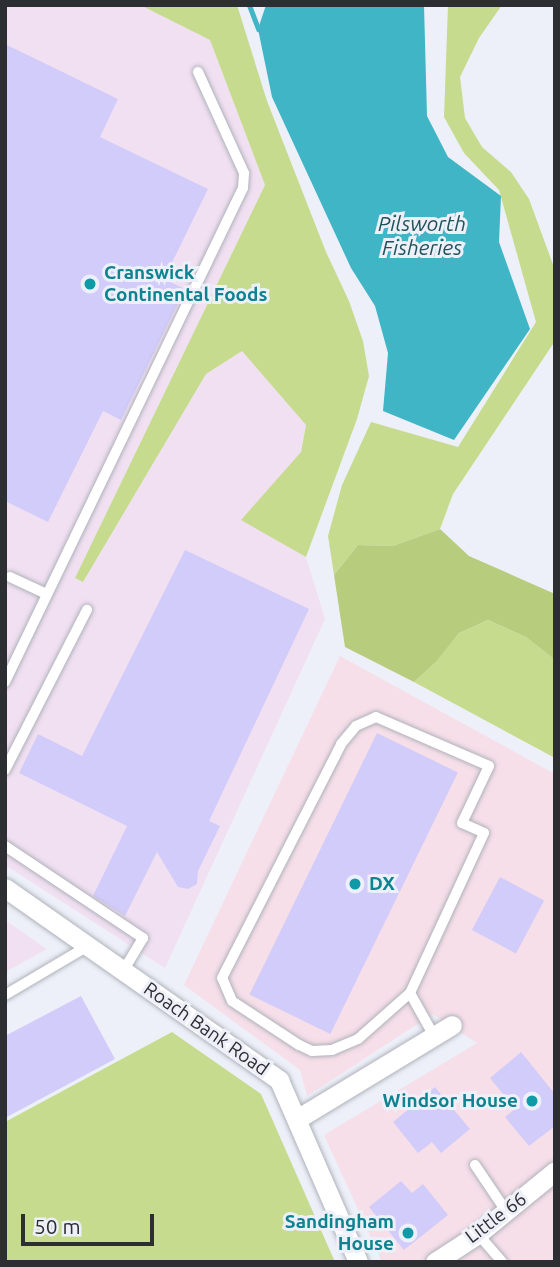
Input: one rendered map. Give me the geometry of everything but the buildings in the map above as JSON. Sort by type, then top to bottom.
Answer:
[{"type":"street","name":"Roach Bank Road","points":[[5,888],[279,1080],[358,1262]]},
{"type":"street","points":[[297,1119],[452,1025]]},
{"type":"street","name":"Little 66","points":[[435,1262],[478,1234],[555,1171]]},
{"type":"lane","points":[[5,682],[237,207],[244,173],[198,72]]},
{"type":"lane","points":[[10,577],[46,594]]},
{"type":"lane","points":[[5,770],[87,610]]},
{"type":"lane","points":[[376,718],[489,766],[462,823],[484,833],[411,993],[358,1039],[332,1050],[312,1051],[232,1002],[222,978],[341,744],[356,726],[376,718]]},
{"type":"lane","points":[[5,846],[143,938],[123,971]]},
{"type":"lane","points":[[5,995],[88,946]]},
{"type":"lane","points":[[411,993],[434,1036]]},
{"type":"lane","points":[[475,1165],[506,1211]]},
{"type":"lane","points":[[478,1234],[502,1262]]},
{"type":"shaded area","points":[[5,5],[140,5],[210,40],[265,185],[75,578],[83,582],[206,374],[242,351],[306,425],[301,452],[242,520],[306,557],[325,619],[165,968],[5,865]]},
{"type":"shaded area","points":[[340,656],[555,774],[555,1262],[382,1262],[324,1135],[477,1043],[433,1014],[307,1096],[300,1070],[184,985]]},
{"type":"shaded area","points":[[5,920],[47,949],[5,972]]},
{"type":"green space","points":[[140,5],[237,5],[267,101],[326,252],[349,301],[363,341],[369,376],[357,419],[306,557],[241,520],[301,452],[306,425],[242,351],[206,374],[83,582],[75,578],[265,185],[210,40]]},
{"type":"green space","points":[[448,5],[502,5],[479,38],[460,77],[465,118],[482,147],[511,172],[529,199],[555,270],[555,341],[453,494],[440,529],[393,546],[358,545],[334,575],[328,536],[342,485],[371,422],[458,447],[536,322],[499,190],[464,153],[444,117]]},
{"type":"green space","points":[[440,529],[469,556],[555,594],[555,660],[526,637],[488,620],[459,633],[437,661],[414,682],[345,647],[334,575],[358,545],[393,546]]},
{"type":"green space","points":[[488,620],[526,637],[555,660],[555,758],[414,682],[437,661],[459,633]]},
{"type":"green space","points":[[172,1032],[261,1094],[335,1262],[5,1262],[5,1122]]},
{"type":"water","name":"Pilsworth Fisheries","points":[[266,5],[424,5],[427,116],[448,157],[501,196],[499,242],[530,329],[454,440],[383,411],[388,353],[375,306],[351,268],[272,97],[258,29]]},
{"type":"waterway","points":[[249,5],[258,29]]},
{"type":"place","name":"Cranswick Continental Foods","points":[[90,284]]},
{"type":"place","name":"DX","points":[[355,884]]},
{"type":"place","name":"Windsor House","points":[[532,1101]]},
{"type":"place","name":"Sandingham House","points":[[408,1233]]}]
